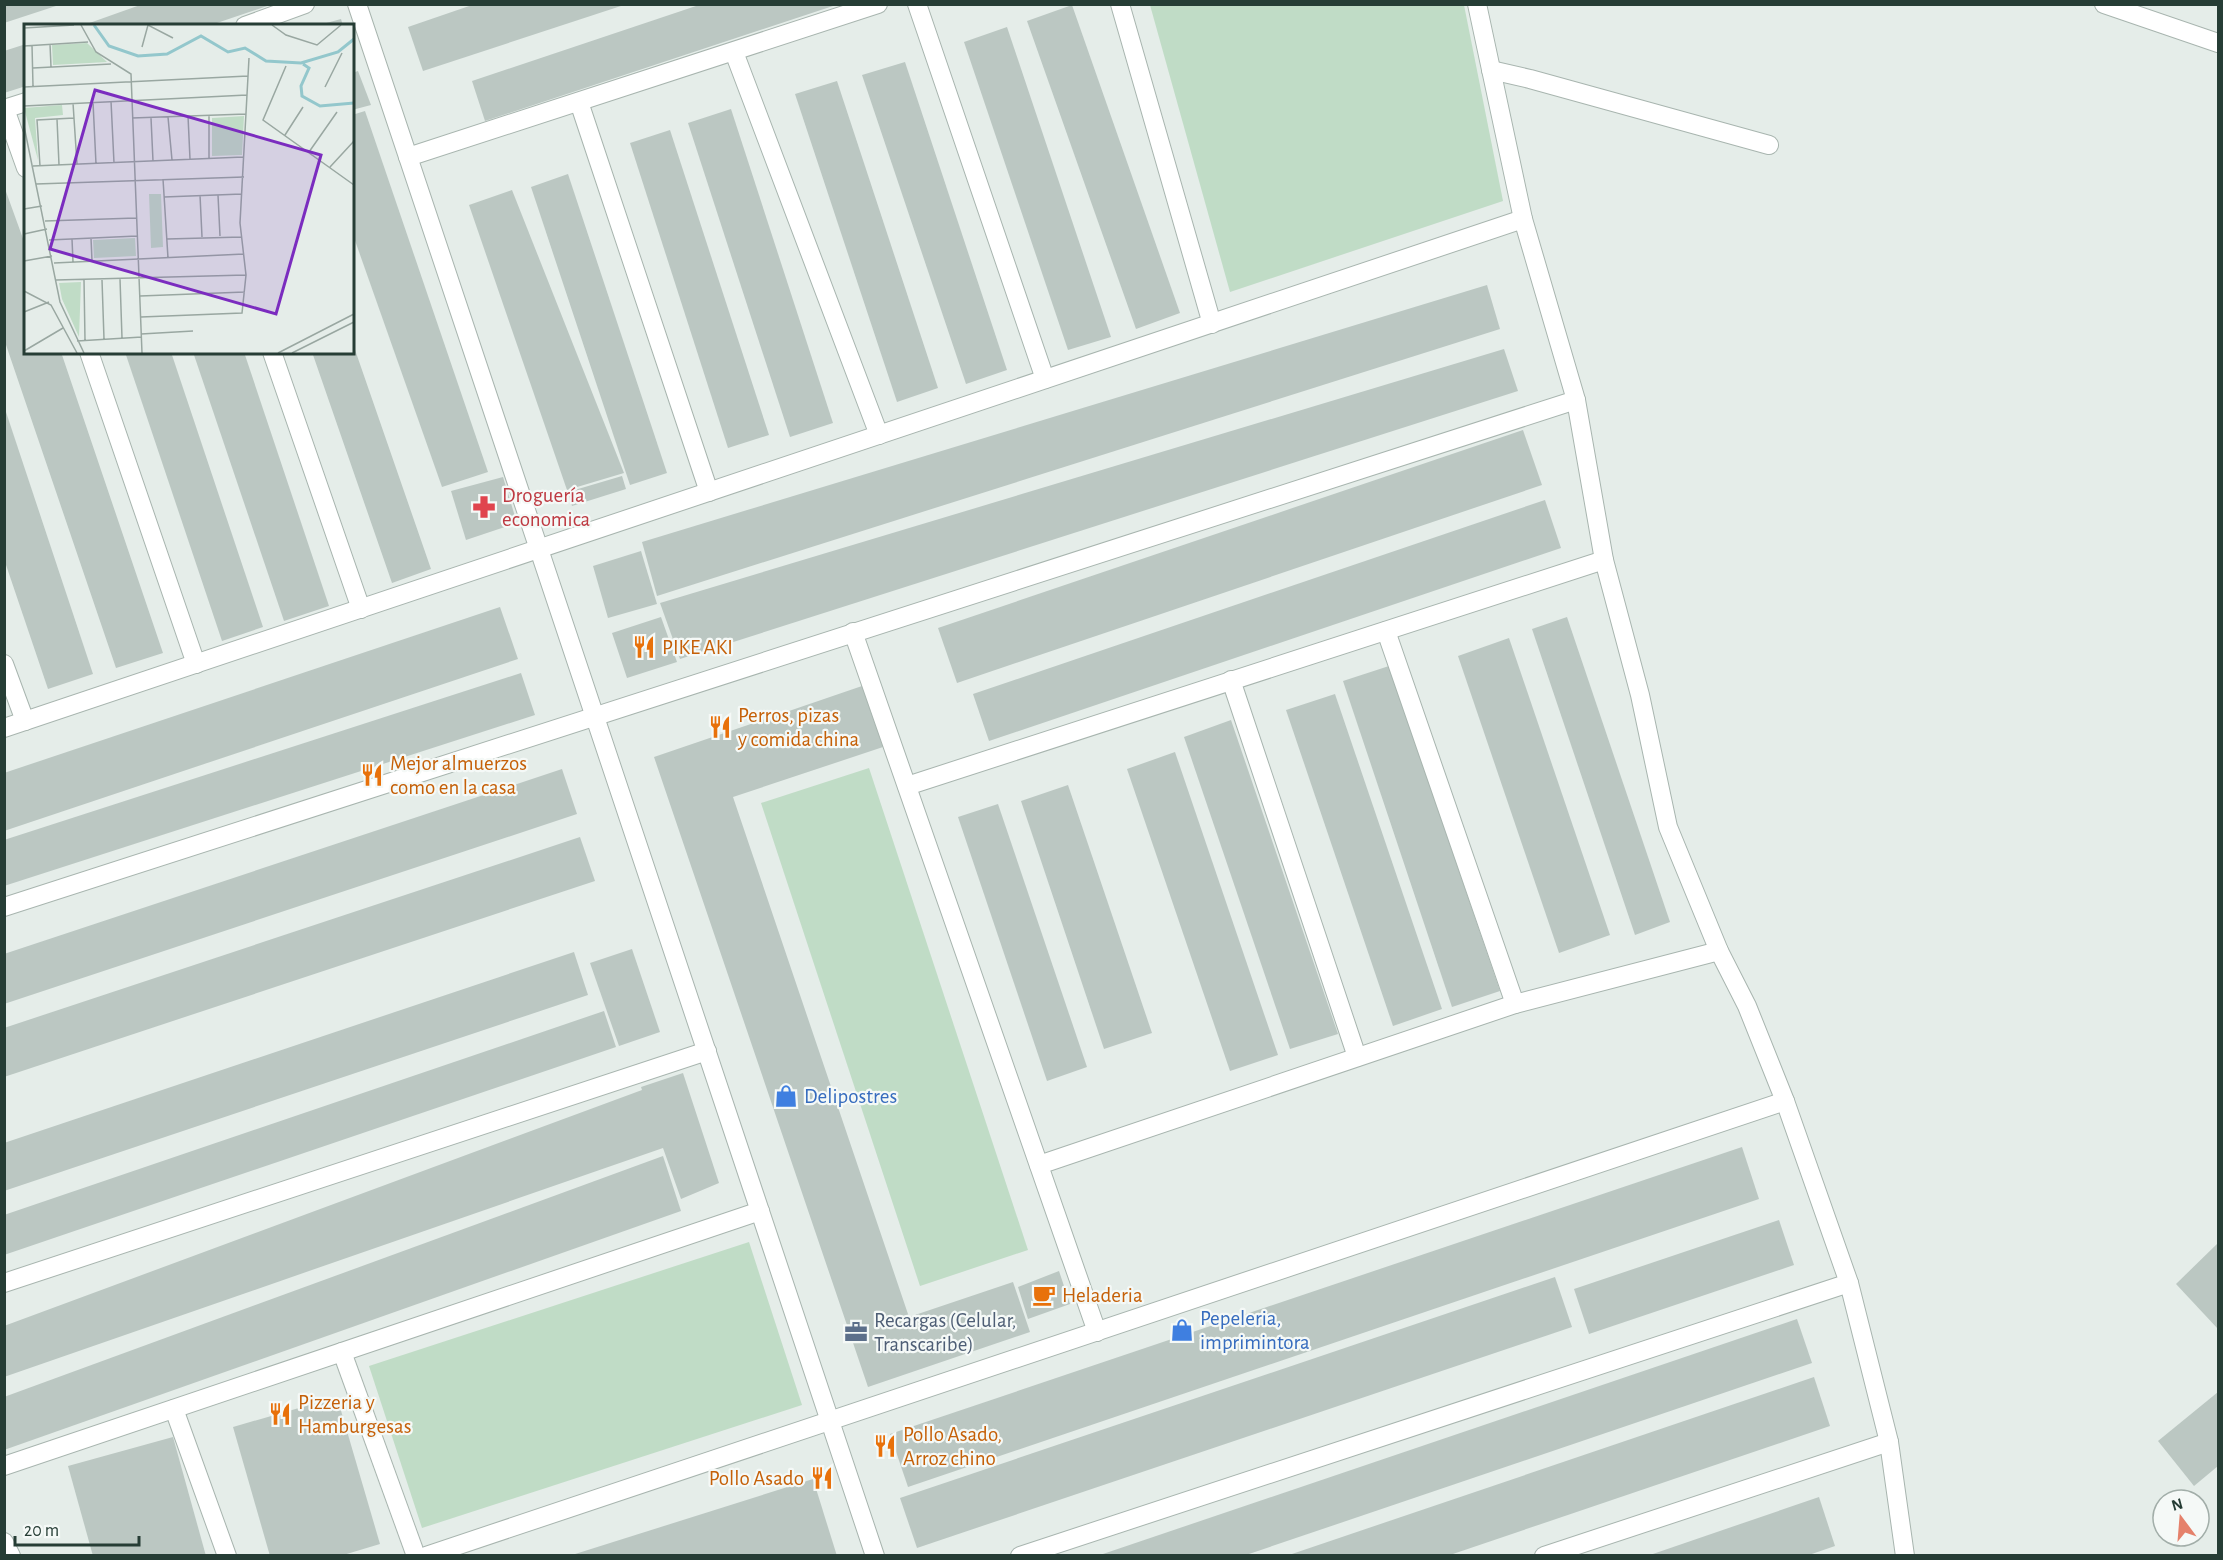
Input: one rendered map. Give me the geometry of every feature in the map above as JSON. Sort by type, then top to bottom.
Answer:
[{"type":"street","points":[[250,24],[305,4]]},
{"type":"street","points":[[357,4],[876,1556]]},
{"type":"street","points":[[408,157],[878,4]]},
{"type":"street","points":[[916,4],[1045,379]]},
{"type":"street","points":[[1120,4],[1212,324]]},
{"type":"street","points":[[1478,4],[1522,219],[1576,400],[1604,560],[1640,695],[1668,828],[1719,951],[1747,1006],[1785,1101],[1849,1283],[1889,1442],[1905,1556]]},
{"type":"street","points":[[2106,5],[2218,43]]},
{"type":"street","points":[[734,52],[879,435]]},
{"type":"street","points":[[1491,70],[1769,145]]},
{"type":"street","points":[[579,102],[709,492]]},
{"type":"street","points":[[24,103],[5,109],[24,162]]},
{"type":"street","points":[[4,728],[1522,219]]},
{"type":"street","points":[[90,354],[196,664]]},
{"type":"street","points":[[273,354],[361,609]]},
{"type":"street","points":[[4,907],[1576,400]]},
{"type":"street","points":[[906,786],[1604,560]]},
{"type":"street","points":[[1386,631],[1515,1004]]},
{"type":"street","points":[[853,632],[1097,1332]]},
{"type":"street","points":[[4,663],[25,721]]},
{"type":"street","points":[[1231,680],[1357,1057]]},
{"type":"street","points":[[1039,1165],[1515,1004],[1719,951]]},
{"type":"street","points":[[4,1283],[707,1051]]},
{"type":"street","points":[[426,1556],[1785,1101]]},
{"type":"street","points":[[4,1466],[760,1211]]},
{"type":"street","points":[[1020,1556],[1849,1283]]},
{"type":"street","points":[[342,1352],[416,1556]]},
{"type":"street","points":[[174,1409],[227,1556]]},
{"type":"street","points":[[1544,1556],[1889,1442]]},
{"type":"street","points":[[4,1542],[11,1556]]},
{"type":"green space","points":[[1150,5],[1464,5],[1503,201],[1230,292]]},
{"type":"green space","points":[[869,768],[1028,1250],[920,1286],[761,803]]},
{"type":"green space","points":[[749,1242],[802,1405],[422,1528],[369,1366]]},
{"type":"building","points":[[4,4],[59,4],[59,5],[4,23]]},
{"type":"building","points":[[143,4],[270,4],[214,24],[87,24]]},
{"type":"building","points":[[475,4],[624,5],[423,71],[408,27]]},
{"type":"building","points":[[702,4],[836,5],[485,121],[472,81]]},
{"type":"building","points":[[1072,5],[1180,313],[1136,329],[1027,21]]},
{"type":"building","points":[[341,19],[342,24],[323,24]]},
{"type":"building","points":[[1007,27],[1111,337],[1068,350],[964,42]]},
{"type":"building","points":[[24,45],[24,87],[4,93],[4,51]]},
{"type":"building","points":[[905,62],[1007,370],[966,384],[862,75]]},
{"type":"building","points":[[358,71],[371,105],[354,109],[354,72]]},
{"type":"building","points":[[837,81],[938,388],[897,402],[795,94]]},
{"type":"building","points":[[731,109],[833,423],[790,437],[688,123]]},
{"type":"building","points":[[365,111],[488,472],[442,487],[354,238],[354,114]]},
{"type":"building","points":[[670,130],[769,435],[728,448],[630,143]]},
{"type":"building","points":[[568,174],[667,473],[630,485],[531,187]]},
{"type":"building","points":[[4,186],[24,241],[24,354],[62,354],[163,653],[116,668],[4,339]]},
{"type":"building","points":[[512,190],[624,473],[567,490],[469,205]]},
{"type":"building","points":[[1487,285],[1500,329],[657,596],[642,542]]},
{"type":"building","points":[[354,347],[431,569],[392,583],[313,354],[354,354]]},
{"type":"building","points":[[1504,349],[1518,391],[680,659],[660,603]]},
{"type":"building","points":[[126,354],[172,354],[263,627],[222,641]]},
{"type":"building","points":[[194,354],[245,354],[329,606],[284,621]]},
{"type":"building","points":[[5,409],[93,674],[48,689],[4,559]]},
{"type":"building","points":[[1523,430],[1542,485],[957,683],[938,628]]},
{"type":"building","points":[[622,476],[626,489],[572,506],[568,492]]},
{"type":"building","name":"Droguería economica","points":[[503,477],[517,523],[466,540],[451,491]]},
{"type":"building","points":[[1545,500],[1561,548],[989,741],[973,694]]},
{"type":"building","points":[[641,551],[657,604],[608,618],[593,566]]},
{"type":"building","points":[[500,607],[518,659],[4,831],[4,773]]},
{"type":"building","name":"PIKE AKI","points":[[661,617],[677,662],[627,678],[612,633]]},
{"type":"building","points":[[1567,617],[1670,922],[1635,935],[1532,629]]},
{"type":"building","points":[[1509,638],[1610,935],[1559,953],[1458,656]]},
{"type":"building","points":[[1389,666],[1500,991],[1452,1007],[1343,681]]},
{"type":"building","points":[[521,673],[535,715],[4,886],[4,840]]},
{"type":"building","points":[[862,686],[883,747],[733,797],[909,1317],[1013,1282],[1030,1332],[868,1387],[654,757]]},
{"type":"building","points":[[1335,694],[1442,1009],[1393,1026],[1286,710]]},
{"type":"building","points":[[1231,720],[1338,1034],[1290,1049],[1184,737]]},
{"type":"building","points":[[1175,752],[1278,1055],[1230,1071],[1127,769]]},
{"type":"building","points":[[562,769],[577,814],[4,1004],[4,954]]},
{"type":"building","points":[[1068,785],[1152,1033],[1104,1049],[1021,801]]},
{"type":"building","points":[[998,804],[1087,1067],[1047,1081],[958,817]]},
{"type":"building","points":[[580,837],[595,881],[4,1077],[4,1028]]},
{"type":"building","points":[[632,949],[660,1032],[619,1046],[590,963]]},
{"type":"building","points":[[574,952],[588,995],[4,1191],[4,1143]]},
{"type":"building","points":[[604,1011],[616,1047],[4,1255],[4,1215]]},
{"type":"building","points":[[683,1073],[719,1183],[681,1199],[663,1148],[4,1377],[4,1326]]},
{"type":"building","points":[[1742,1147],[1759,1199],[908,1487],[890,1434]]},
{"type":"building","points":[[663,1156],[681,1211],[4,1450],[4,1397]]},
{"type":"building","points":[[1779,1220],[1794,1265],[1589,1334],[1574,1289]]},
{"type":"building","points":[[2218,1243],[2218,1329],[2176,1284]]},
{"type":"building","name":"Heladeria","points":[[1059,1271],[1070,1304],[1028,1319],[1018,1287]]},
{"type":"building","points":[[1555,1277],[1572,1327],[917,1548],[900,1498]]},
{"type":"building","points":[[1797,1319],[1812,1363],[1243,1556],[1097,1556]]},
{"type":"building","points":[[1814,1377],[1830,1426],[1447,1556],[1286,1556]]},
{"type":"building","points":[[2218,1392],[2218,1466],[2194,1486],[2158,1441]]},
{"type":"building","points":[[337,1397],[380,1544],[340,1556],[270,1556],[233,1427]]},
{"type":"building","points":[[173,1437],[206,1556],[93,1556],[68,1466]]},
{"type":"building","points":[[813,1479],[837,1556],[572,1556],[572,1555]]},
{"type":"building","points":[[1819,1497],[1835,1546],[1806,1556],[1647,1556]]},
{"type":"place","name":"Droguería economica","points":[[484,507]]},
{"type":"place","name":"PIKE AKI","points":[[644,647]]},
{"type":"place","name":"Perros, pizas y comida china","points":[[720,727]]},
{"type":"place","name":"Mejor almuerzos como en la casa","points":[[372,775]]},
{"type":"place","name":"Delipostres","points":[[786,1096]]},
{"type":"place","name":"Heladeria","points":[[1044,1295]]},
{"type":"place","name":"Pepeleria, imprimintora","points":[[1182,1330]]},
{"type":"place","name":"Recargas (Celular, Transcaribe)","points":[[856,1332]]},
{"type":"place","name":"Pizzeria y Hamburgesas","points":[[280,1414]]},
{"type":"place","name":"Pollo Asado, Arroz chino","points":[[885,1446]]},
{"type":"place","name":"Pollo Asado","points":[[822,1478]]}]
